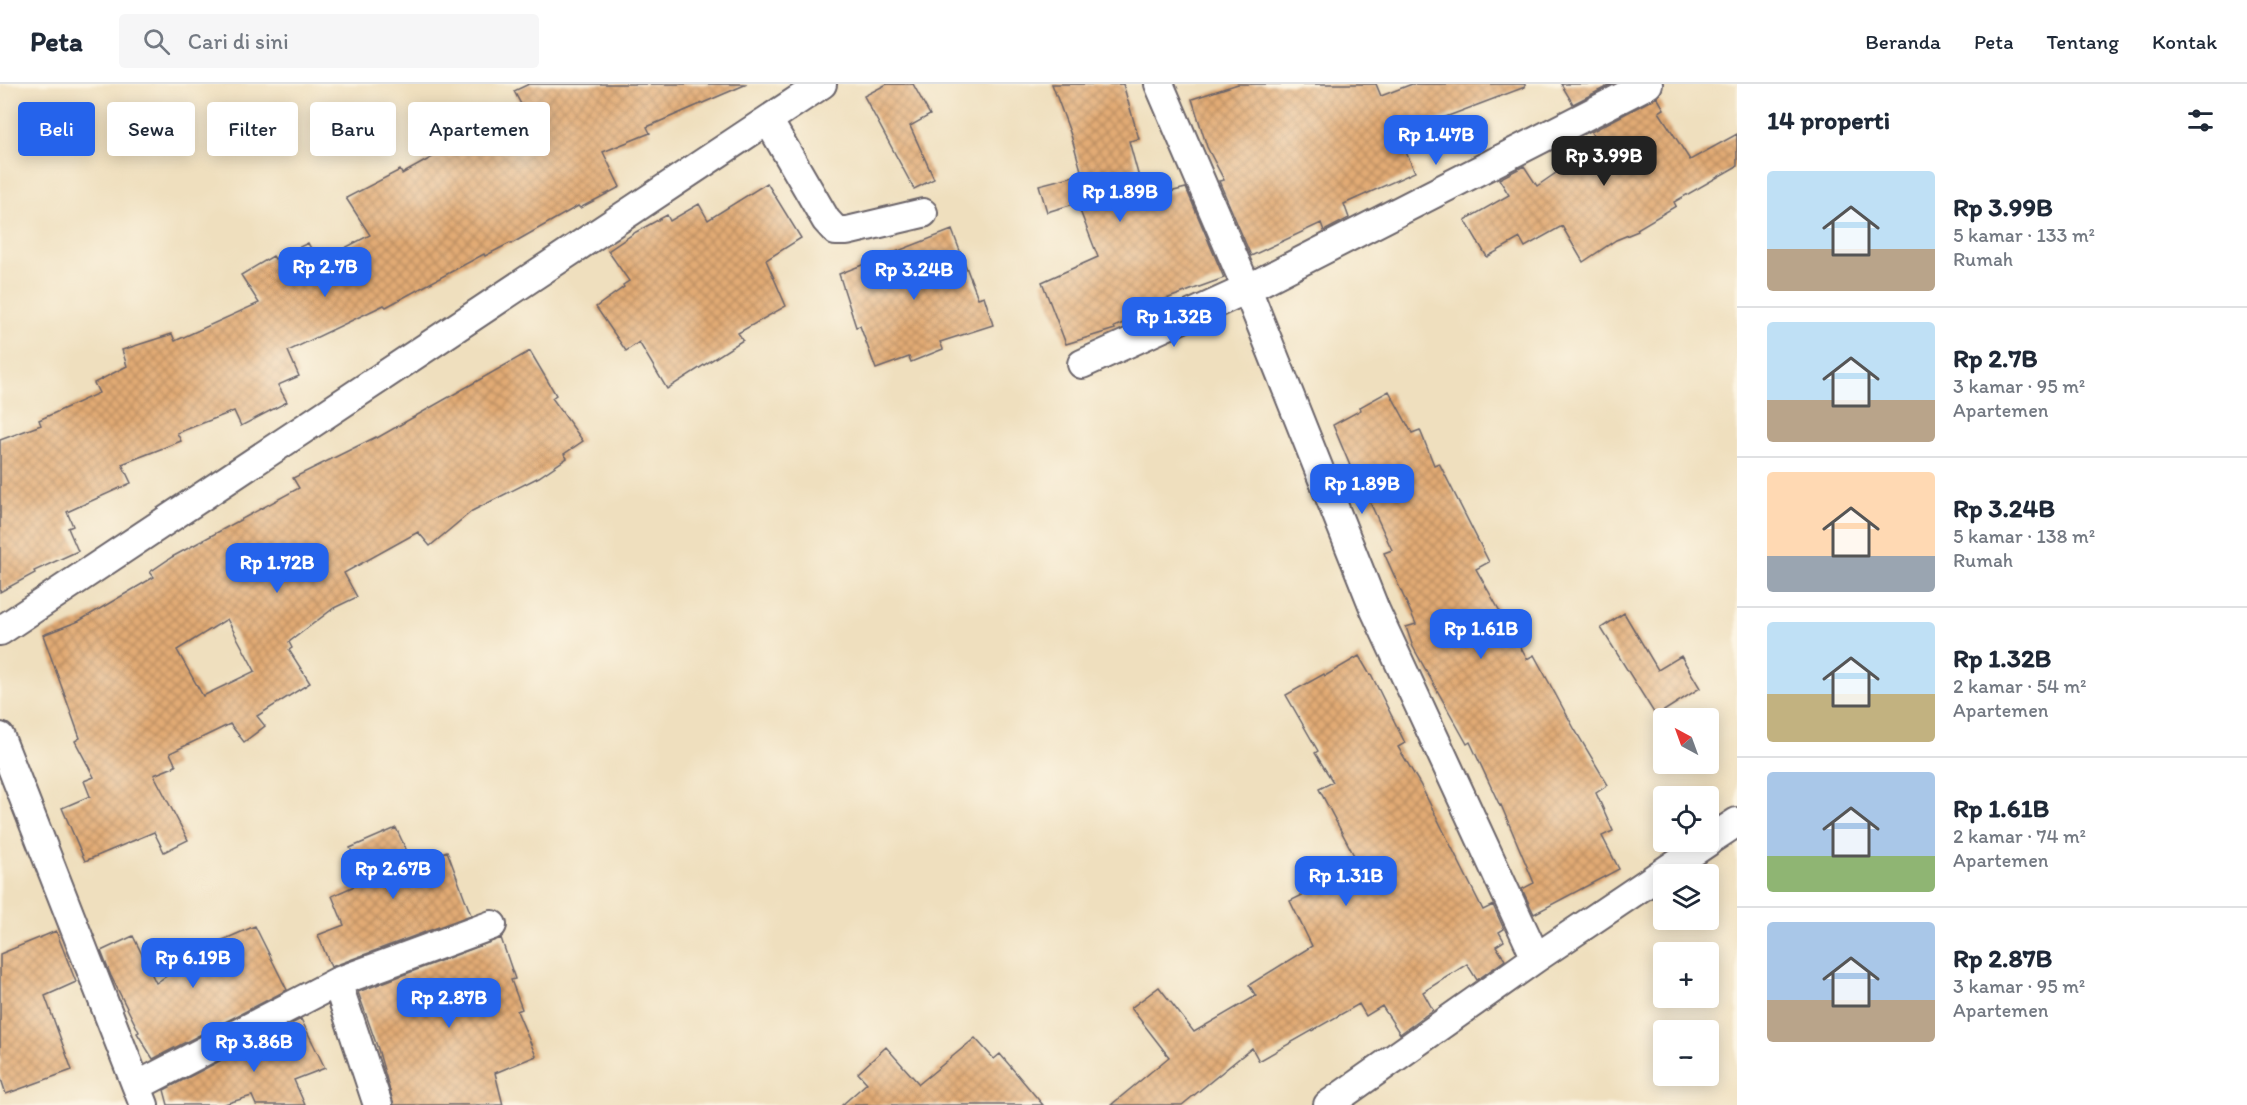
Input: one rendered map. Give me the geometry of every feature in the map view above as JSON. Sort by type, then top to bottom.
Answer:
[{"type":"street","points":[[0,631],[822,84]]},
{"type":"street","points":[[1158,84],[1246,290],[1376,610],[1536,958]]},
{"type":"street","points":[[1082,364],[1246,290],[1648,84]]},
{"type":"street","points":[[768,120],[826,220],[836,231],[847,231],[923,213]]},
{"type":"street","points":[[0,737],[140,1096],[337,982],[492,925]]},
{"type":"street","points":[[1719,834],[1737,822]]},
{"type":"street","points":[[1328,1105],[1536,958],[1692,852]]},
{"type":"street","points":[[337,982],[378,1105]]},
{"type":"building","points":[[529,84],[747,84],[647,127],[650,133],[603,152],[620,187],[580,208],[578,206],[511,244],[485,256],[484,254],[386,307],[384,305],[288,351],[299,376],[278,385],[287,402],[241,426],[234,411],[177,433],[181,441],[122,464],[131,483],[67,512],[73,526],[68,528],[78,551],[34,571],[35,573],[0,592],[0,440],[41,425],[39,420],[99,393],[94,383],[127,366],[122,350],[172,334],[175,341],[259,303],[241,275],[273,256],[275,259],[308,243],[318,262],[370,235],[346,198],[400,170],[402,174],[435,156],[550,156],[550,102],[520,102],[514,91]]},
{"type":"building","points":[[887,84],[913,84],[930,115],[910,126],[934,179],[914,189],[864,96]]},
{"type":"building","points":[[1052,84],[1123,84],[1139,139],[1129,141],[1144,196],[1146,198],[1186,188],[1224,278],[1166,299],[1168,304],[1114,327],[1115,329],[1066,344],[1042,282],[1098,257],[1077,203],[1047,212],[1039,185],[1082,174],[1071,135]]},
{"type":"building","points":[[1238,84],[1376,84],[1381,96],[1412,84],[1525,84],[1525,87],[1398,135],[1415,172],[1344,204],[1349,218],[1324,231],[1321,223],[1251,256],[1219,181],[1224,180],[1207,147],[1192,99]]},
{"type":"building","points":[[1561,84],[1612,84],[1573,104]]},
{"type":"building","points":[[1657,97],[1664,109],[1659,112],[1690,160],[1737,134],[1737,166],[1674,202],[1676,206],[1637,229],[1638,231],[1616,240],[1583,262],[1562,226],[1525,247],[1520,238],[1487,257],[1465,220],[1509,195],[1499,179],[1524,166],[1537,186],[1598,144],[1591,132]]},
{"type":"building","points":[[767,183],[801,238],[766,260],[786,306],[738,333],[743,340],[667,389],[639,342],[626,351],[596,307],[629,281],[608,251],[667,215],[670,221],[699,204],[708,220]]},
{"type":"building","points":[[952,230],[978,298],[984,296],[993,325],[940,342],[943,349],[911,362],[909,357],[876,369],[860,326],[856,327],[839,274]]},
{"type":"building","points":[[530,351],[556,395],[552,398],[583,441],[564,454],[567,458],[539,477],[472,511],[430,546],[418,532],[344,573],[357,597],[334,608],[289,642],[292,648],[289,650],[310,683],[257,716],[265,726],[244,742],[230,724],[170,753],[176,766],[154,775],[188,840],[164,852],[154,832],[85,861],[62,808],[90,796],[84,781],[94,777],[75,741],[80,738],[43,635],[79,621],[154,577],[150,572],[172,557],[299,488],[293,478],[377,438]],"holes":[[[227,619],[255,671],[203,696],[177,650]]]},
{"type":"building","points":[[1389,391],[1412,433],[1420,430],[1434,465],[1439,463],[1489,562],[1476,569],[1527,659],[1534,655],[1608,785],[1596,793],[1613,831],[1602,836],[1619,869],[1534,914],[1522,889],[1534,883],[1501,805],[1470,742],[1467,744],[1413,647],[1406,627],[1416,624],[1384,553],[1392,550],[1362,485],[1359,487],[1333,425]]},
{"type":"building","points":[[1624,613],[1658,670],[1681,656],[1700,688],[1669,708],[1653,708],[1653,711],[1601,628]]},
{"type":"building","points":[[1359,656],[1371,674],[1405,743],[1398,747],[1420,784],[1483,910],[1493,905],[1504,929],[1499,932],[1504,941],[1496,946],[1505,960],[1477,980],[1467,964],[1423,992],[1433,1010],[1400,1034],[1382,1006],[1366,1016],[1359,1004],[1259,1061],[1252,1048],[1182,1105],[1111,1105],[1169,1057],[1131,1008],[1159,987],[1194,1032],[1256,996],[1249,985],[1312,946],[1290,901],[1360,867],[1319,789],[1333,782],[1315,753],[1318,751],[1286,695]]},
{"type":"building","points":[[396,828],[413,864],[447,851],[471,915],[331,967],[318,935],[344,925],[332,896],[366,881],[350,848]]},
{"type":"building","points":[[255,926],[287,990],[153,1059],[137,1033],[139,1032],[101,951],[133,936],[156,983],[216,943]]},
{"type":"building","points":[[56,931],[76,982],[45,996],[72,1070],[6,1094],[0,1076],[0,954]]},
{"type":"building","points":[[501,938],[515,979],[511,980],[522,1009],[517,1011],[536,1056],[495,1073],[503,1105],[394,1105],[358,992]]},
{"type":"building","points":[[301,1019],[325,1068],[294,1080],[305,1105],[256,1105],[252,1096],[221,1105],[168,1105],[164,1090]]},
{"type":"building","points":[[975,1038],[994,1059],[1000,1054],[1043,1105],[842,1105],[867,1083],[858,1073],[886,1047],[919,1084]]}]
